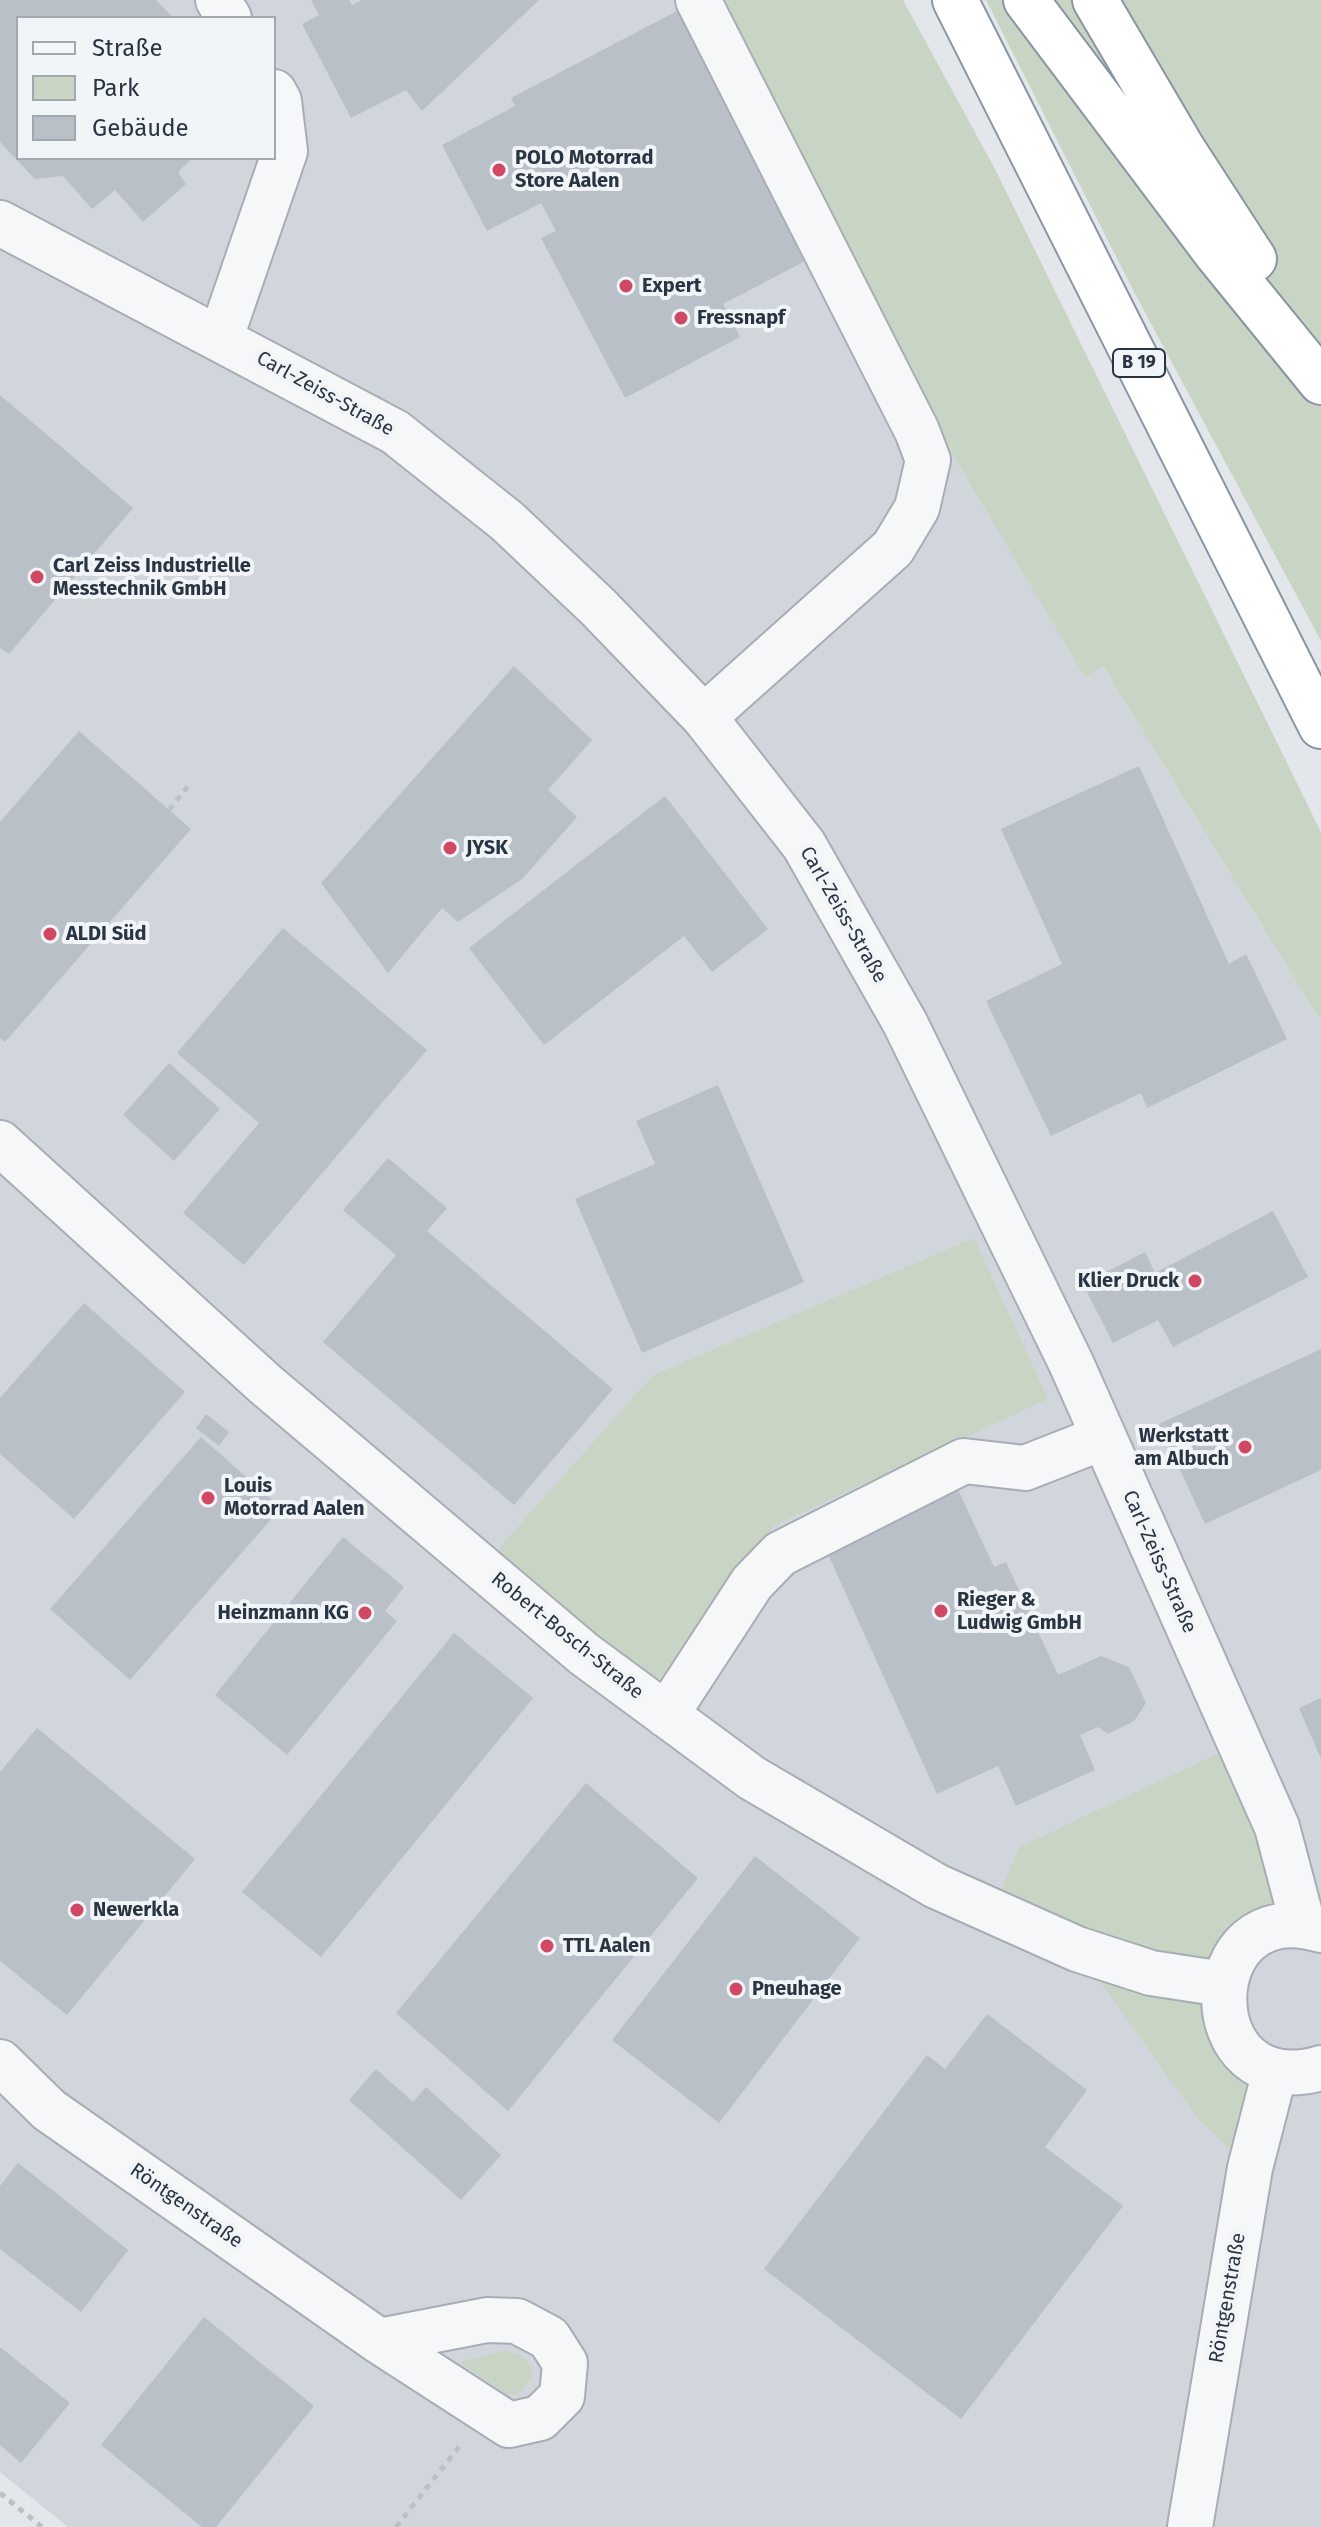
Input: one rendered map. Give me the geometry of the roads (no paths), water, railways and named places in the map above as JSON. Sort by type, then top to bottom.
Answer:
[{"type":"highway","name":"B 19","points":[[955,0],[1321,726]]},
{"type":"highway","points":[[1026,0],[1217,254],[1321,382]]},
{"type":"highway","points":[[1095,0],[1182,148],[1321,362]]},
{"type":"street","points":[[698,0],[917,431],[928,460],[917,508],[893,548],[704,717]]},
{"type":"street","points":[[221,337],[285,151],[276,96]]},
{"type":"street","name":"Carl-Zeiss-Straße","points":[[0,223],[147,303],[221,337],[407,441],[507,521],[704,717],[804,845],[905,1023],[1104,1437],[1277,1827],[1312,1927]]},
{"type":"street","name":"Robert-Bosch-Straße","points":[[0,1143],[265,1384],[584,1654],[752,1778],[936,1886],[1077,1949],[1151,1973],[1223,1984]]},
{"type":"street","points":[[666,1715],[752,1583],[780,1554],[964,1461],[1025,1468],[1104,1437]]},
{"type":"street","points":[[1312,1927],[1276,1927],[1252,1938],[1233,1958],[1223,1984],[1222,2008],[1230,2035],[1247,2056],[1275,2071],[1302,2074],[1321,2068]]},
{"type":"street","name":"Röntgenstraße","points":[[0,2062],[49,2110],[379,2341],[509,2425],[540,2418],[562,2396],[565,2363],[549,2338],[517,2321],[487,2320],[379,2341]]},
{"type":"street","name":"Röntgenstraße","points":[[1190,2527],[1250,2168],[1275,2071]]},
{"type":"place","name":"POLO Motorrad Store Aalen","points":[[499,170]]},
{"type":"place","name":"Expert","points":[[626,286]]},
{"type":"place","name":"Fressnapf","points":[[681,318]]},
{"type":"place","name":"Carl Zeiss Industrielle Messtechnik GmbH","points":[[37,577]]},
{"type":"place","name":"JYSK","points":[[450,848]]},
{"type":"place","name":"ALDI Süd","points":[[50,934]]},
{"type":"place","name":"Klier Druck","points":[[1195,1281]]},
{"type":"place","name":"Werkstatt am Albuch","points":[[1245,1447]]},
{"type":"place","name":"Louis Motorrad Aalen","points":[[208,1498]]},
{"type":"place","name":"Rieger & Ludwig GmbH","points":[[941,1611]]},
{"type":"place","name":"Heinzmann KG","points":[[365,1613]]},
{"type":"place","name":"Newerkla","points":[[77,1910]]},
{"type":"place","name":"TTL Aalen","points":[[547,1946]]},
{"type":"place","name":"Pneuhage","points":[[736,1989]]}]
